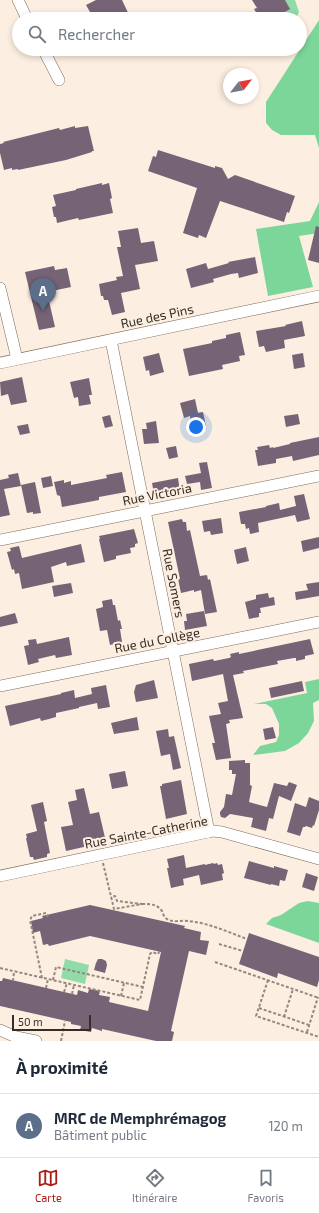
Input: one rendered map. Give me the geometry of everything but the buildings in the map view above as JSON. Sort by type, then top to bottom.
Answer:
[{"type":"street","points":[[18,0],[24,12]]},
{"type":"street","points":[[47,56],[59,80]]},
{"type":"street","points":[[0,288],[17,359]]},
{"type":"street","name":"Rue des Pins","points":[[0,363],[319,296]]},
{"type":"street","name":"Rue Somers","points":[[111,340],[209,832]]},
{"type":"street","name":"Rue Victoria","points":[[0,540],[319,476]]},
{"type":"street","name":"Rue du Collège","points":[[0,686],[173,650],[319,622]]},
{"type":"street","name":"Rue Sainte-Catherine","points":[[0,876],[209,832],[222,832],[319,860]]},
{"type":"street","points":[[0,1030],[14,1038],[36,1041]]},
{"type":"path","points":[[101,855],[114,909],[142,904]]},
{"type":"path","points":[[111,897],[115,896],[117,901],[150,904],[156,906],[168,920],[190,921],[216,926],[222,931],[247,939]]},
{"type":"path","points":[[42,978],[30,920],[32,916],[46,913],[48,917]]},
{"type":"path","points":[[219,944],[243,951]]},
{"type":"path","points":[[0,968],[140,1000],[150,954],[152,952],[159,953],[160,950]]},
{"type":"path","points":[[215,962],[319,998],[306,1033]]},
{"type":"path","points":[[53,980],[56,967],[143,987]]},
{"type":"path","points":[[13,980],[14,972]]},
{"type":"path","points":[[46,988],[48,979]]},
{"type":"path","points":[[268,980],[256,1016],[319,1037]]},
{"type":"path","points":[[64,992],[66,983]]},
{"type":"path","points":[[121,996],[124,983]]},
{"type":"path","points":[[72,994],[74,985]]},
{"type":"path","points":[[284,1017],[293,989]]},
{"type":"path","points":[[259,1008],[309,1025]]},
{"type":"path","points":[[61,1041],[65,1021]]},
{"type":"green space","points":[[285,0],[295,0],[299,12],[277,12]]},
{"type":"green space","points":[[319,20],[319,148],[315,135],[281,135],[272,130],[266,123],[266,102],[296,56],[307,56],[307,39]]},
{"type":"green space","points":[[319,202],[319,233],[299,236],[313,287],[268,296],[256,229],[310,221]]},
{"type":"green space","points":[[319,679],[319,700],[313,703],[314,721],[308,733],[299,743],[285,751],[253,755],[260,746],[276,742],[279,735],[279,724],[272,708],[266,704],[254,704],[307,693],[305,682]]},
{"type":"green space","points":[[308,901],[319,903],[319,943],[266,924],[272,918],[281,915],[299,903]]},
{"type":"green space","points":[[65,959],[89,965],[85,984],[61,978]]},
{"type":"place","name":"MRC de Memphrémagog","points":[[43,311]]}]
